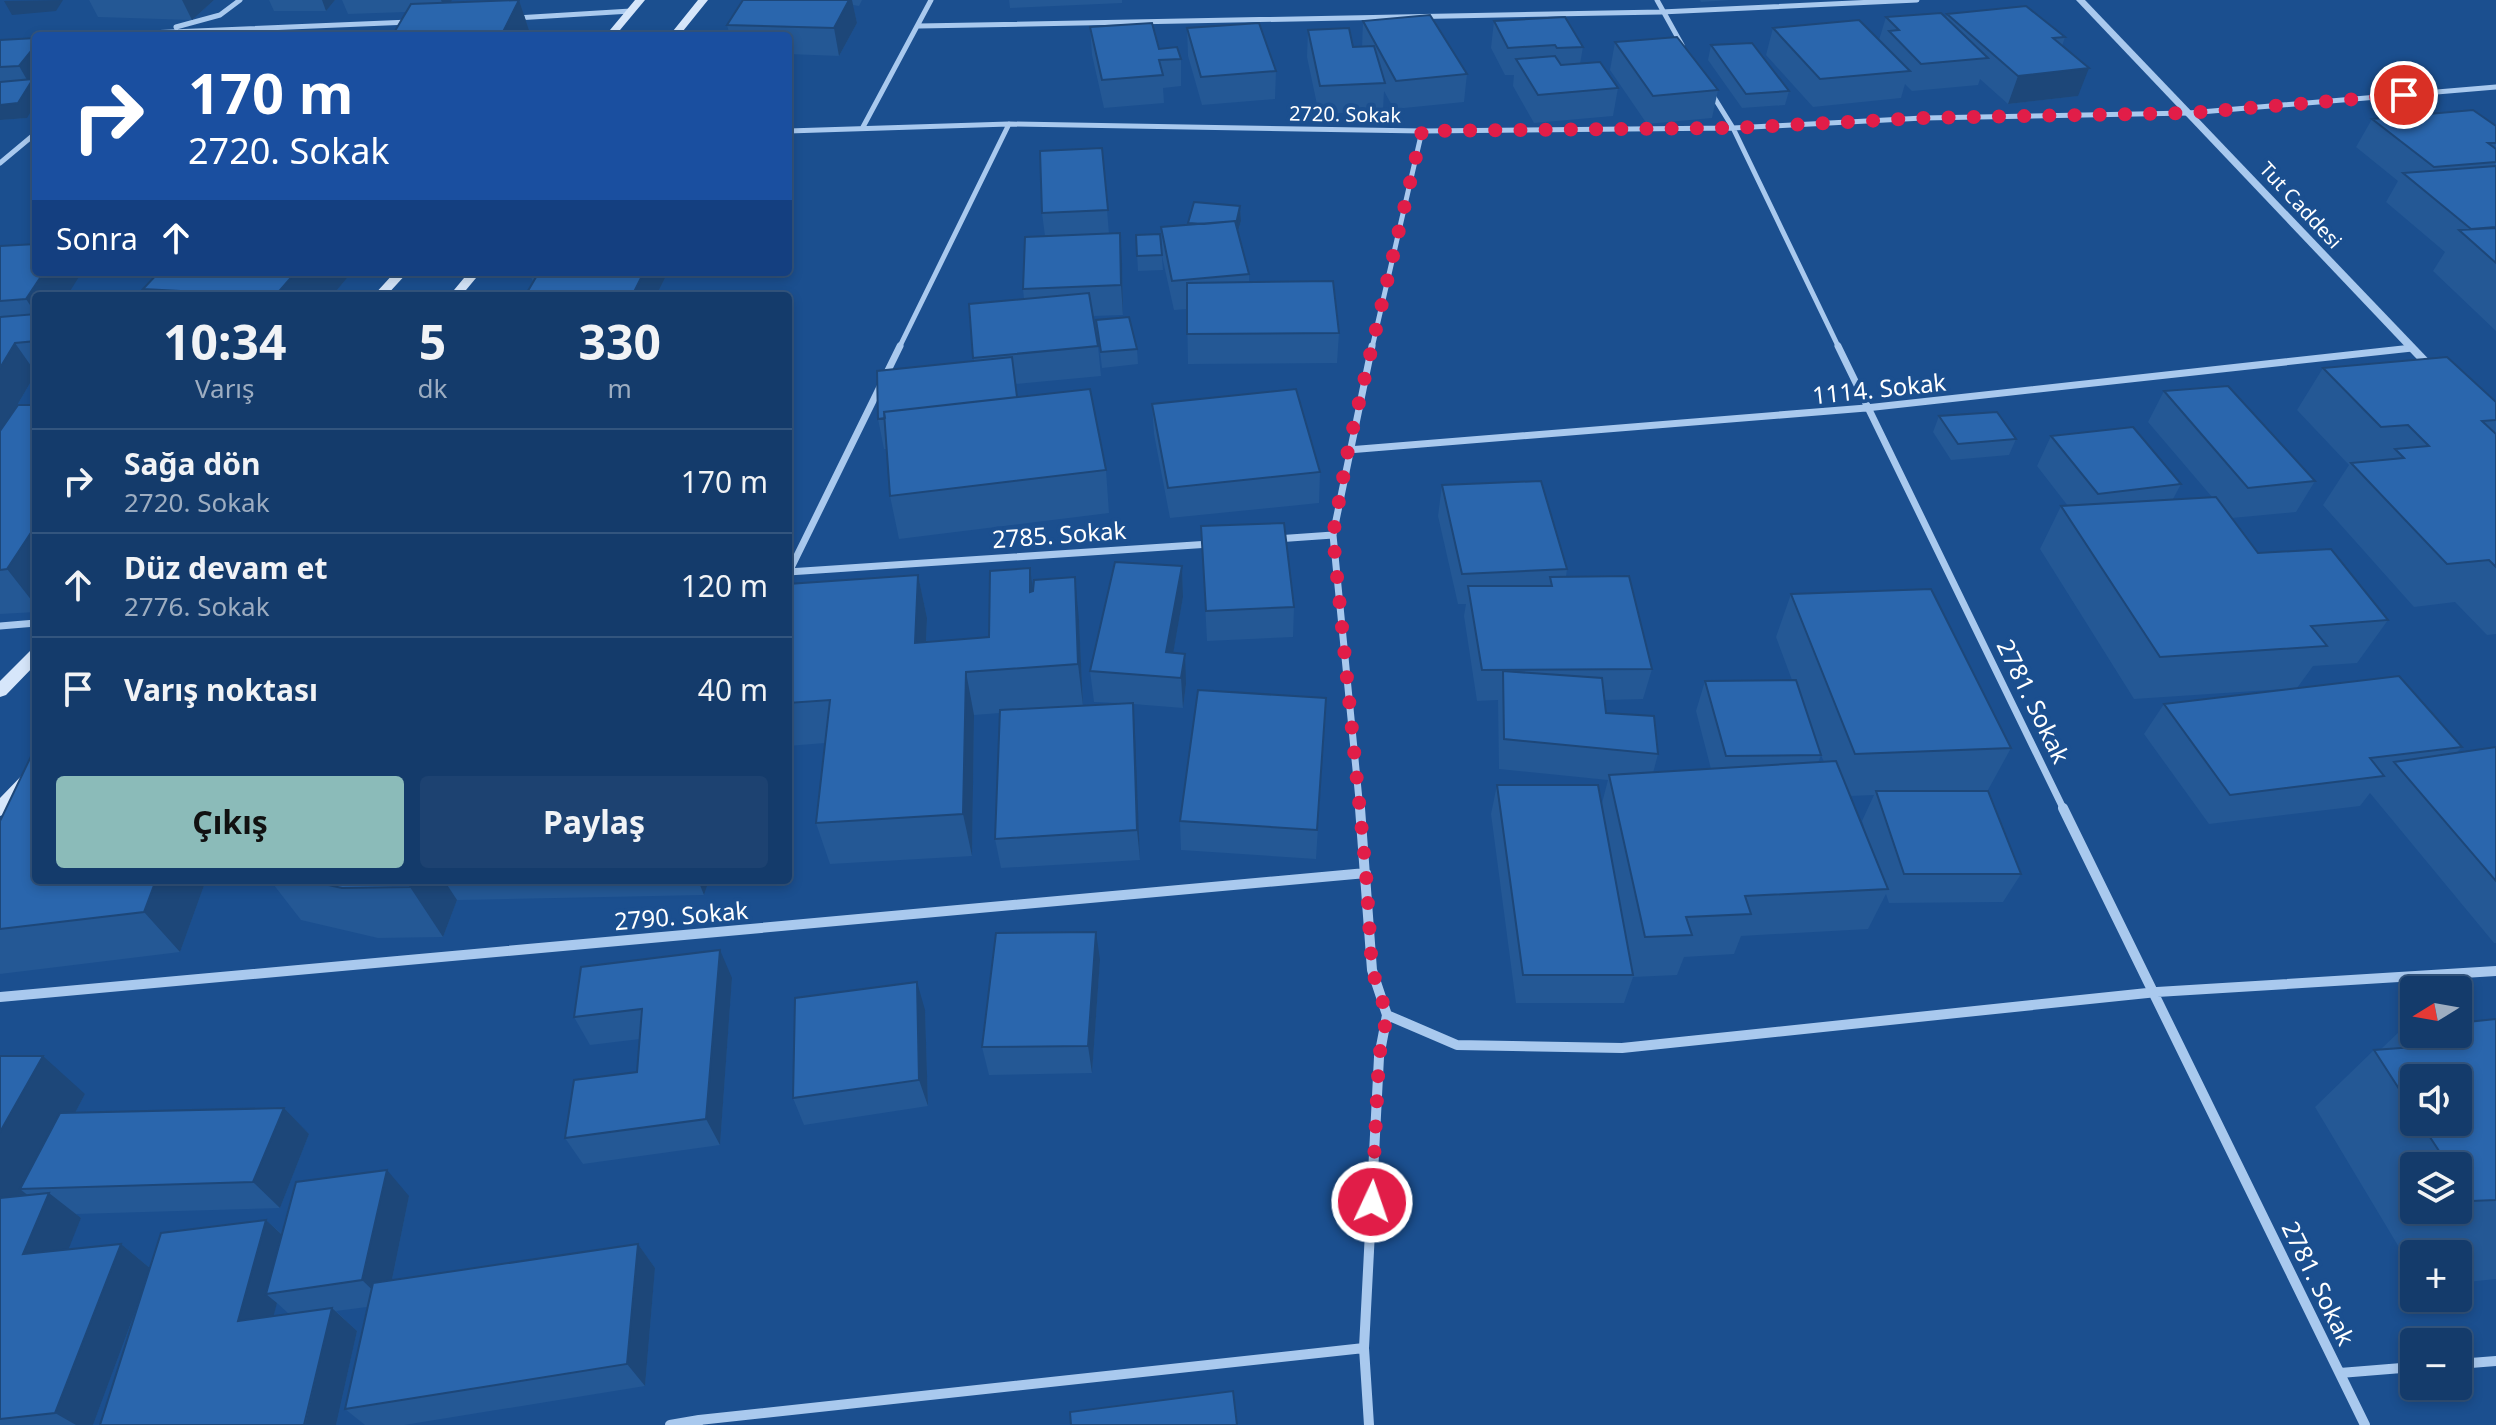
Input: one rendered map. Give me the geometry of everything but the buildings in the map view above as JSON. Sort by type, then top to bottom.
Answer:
[{"type":"main road","points":[[613,32],[640,0]]},
{"type":"main road","points":[[677,32],[703,0]]},
{"type":"main road","points":[[383,292],[398,276]]},
{"type":"main road","points":[[458,292],[472,276]]},
{"type":"main road","points":[[0,691],[32,658]]},
{"type":"main road","points":[[0,809],[32,775]]},
{"type":"street","points":[[160,31],[220,15],[240,0]]},
{"type":"street","points":[[863,127],[931,0]]},
{"type":"street","points":[[1657,0],[1685,51]]},
{"type":"street","points":[[919,26],[1661,12],[1917,0]]},
{"type":"street","name":"Tut Caddesi","points":[[2080,0],[2443,381]]},
{"type":"street","points":[[506,19],[631,11]]},
{"type":"street","points":[[143,32],[414,22]]},
{"type":"street","name":"2720. Sokak","points":[[792,131],[1009,124],[1422,131],[1733,128],[1923,118],[2189,113],[2496,87]]},
{"type":"street","name":"2781. Sokak","points":[[1709,89],[1733,128],[1866,408],[2157,992],[2365,1425]]},
{"type":"street","points":[[792,564],[1009,124]]},
{"type":"street","points":[[1369,1425],[1364,1348],[1379,1057],[1387,1015],[1372,970],[1366,873],[1333,535],[1348,450],[1422,131]]},
{"type":"street","points":[[0,163],[32,136]]},
{"type":"street","name":"1114. Sokak","points":[[1348,450],[1866,408],[2412,348]]},
{"type":"street","points":[[1271,539],[1333,535]]},
{"type":"street","name":"2785. Sokak","points":[[792,572],[1224,543]]},
{"type":"street","points":[[0,626],[32,623]]},
{"type":"street","name":"2790. Sokak","points":[[0,997],[1366,873]]},
{"type":"street","points":[[1387,1015],[1457,1045],[1622,1048],[2157,992],[2496,971]]},
{"type":"street","points":[[670,1425],[1364,1348]]},
{"type":"street","points":[[2472,1363],[2496,1361]]},
{"type":"street","points":[[2340,1373],[2400,1368]]},
{"type":"route","points":[[1372,1202],[1379,1057],[1387,1015],[1372,970],[1366,873],[1333,535],[1348,450],[1422,131],[1733,128],[1923,118],[2189,113],[2404,95]]}]
